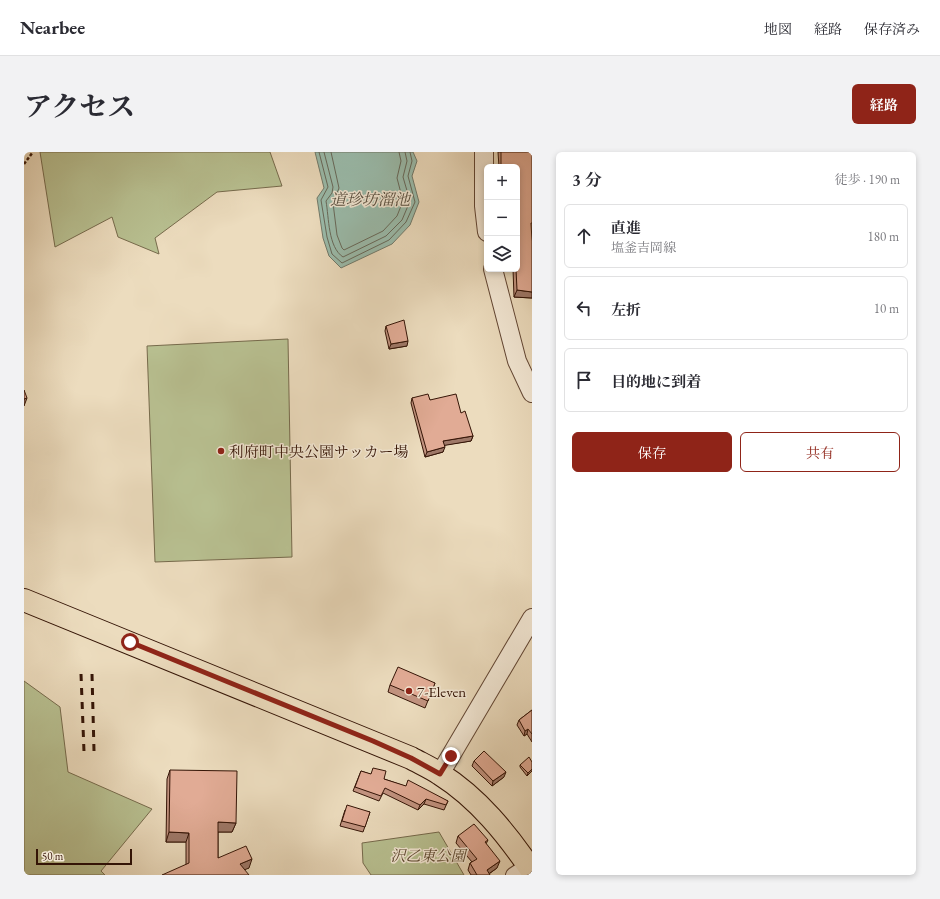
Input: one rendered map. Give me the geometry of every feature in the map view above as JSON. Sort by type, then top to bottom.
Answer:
[{"type":"main road","points":[[24,600],[373,741],[411,758],[440,774],[480,806],[507,836],[524,870]]},
{"type":"street","points":[[484,152],[484,200]]},
{"type":"street","points":[[494,272],[517,361],[532,392]]},
{"type":"street","points":[[440,774],[532,618]]},
{"type":"path","points":[[24,164],[33,152]]},
{"type":"green space","points":[[40,152],[270,152],[282,186],[217,192],[155,238],[159,254],[118,237],[112,217],[55,247]]},
{"type":"green space","name":"利府町中央公園サッカー場","points":[[288,339],[292,557],[155,562],[147,346]]},
{"type":"green space","points":[[24,681],[60,707],[68,772],[152,809],[101,871],[105,875],[24,875]]},
{"type":"green space","name":"沢乙東公園","points":[[439,832],[464,875],[371,875],[363,863],[362,843]]},
{"type":"water","name":"道珍坊溜池","points":[[315,152],[413,152],[417,161],[412,176],[419,202],[410,225],[392,244],[341,268],[329,256],[323,238],[317,198],[324,188]]},
{"type":"building","points":[[501,152],[532,152],[532,292],[517,290],[516,272],[520,272],[520,164],[501,164]]},
{"type":"building","points":[[404,320],[408,341],[391,344],[386,326]]},
{"type":"building","points":[[24,390],[27,398],[24,399]]},
{"type":"building","points":[[428,394],[430,400],[456,394],[461,413],[465,411],[473,436],[443,441],[445,447],[427,452],[412,398]]},
{"type":"building","points":[[398,667],[435,683],[428,701],[390,685]]},
{"type":"building","points":[[532,710],[532,734],[528,729],[525,731],[519,720]]},
{"type":"building","points":[[484,751],[506,772],[493,781],[474,761]]},
{"type":"building","points":[[529,757],[532,762],[532,769],[528,773],[520,765]]},
{"type":"building","points":[[373,768],[386,771],[384,779],[406,786],[408,780],[448,801],[446,805],[426,799],[420,805],[385,788],[381,796],[355,787],[361,771],[371,774]]},
{"type":"building","points":[[170,770],[237,771],[236,823],[218,822],[218,858],[246,846],[252,859],[240,864],[249,875],[162,875],[189,863],[189,833],[169,832]]},
{"type":"building","points":[[347,805],[370,812],[365,827],[342,821]]},
{"type":"building","points":[[474,824],[488,840],[485,842],[500,861],[487,870],[490,875],[477,875],[470,863],[477,859],[458,836]]},
{"type":"railway","points":[[81,674],[84,752]]},
{"type":"railway","points":[[92,674],[94,751]]},
{"type":"place","name":"利府町中央公園サッカー場","points":[[221,451]]},
{"type":"place","name":"7-Eleven","points":[[409,691]]},
{"type":"route","points":[[130,642],[373,741],[411,758],[440,774],[451,756]]}]
